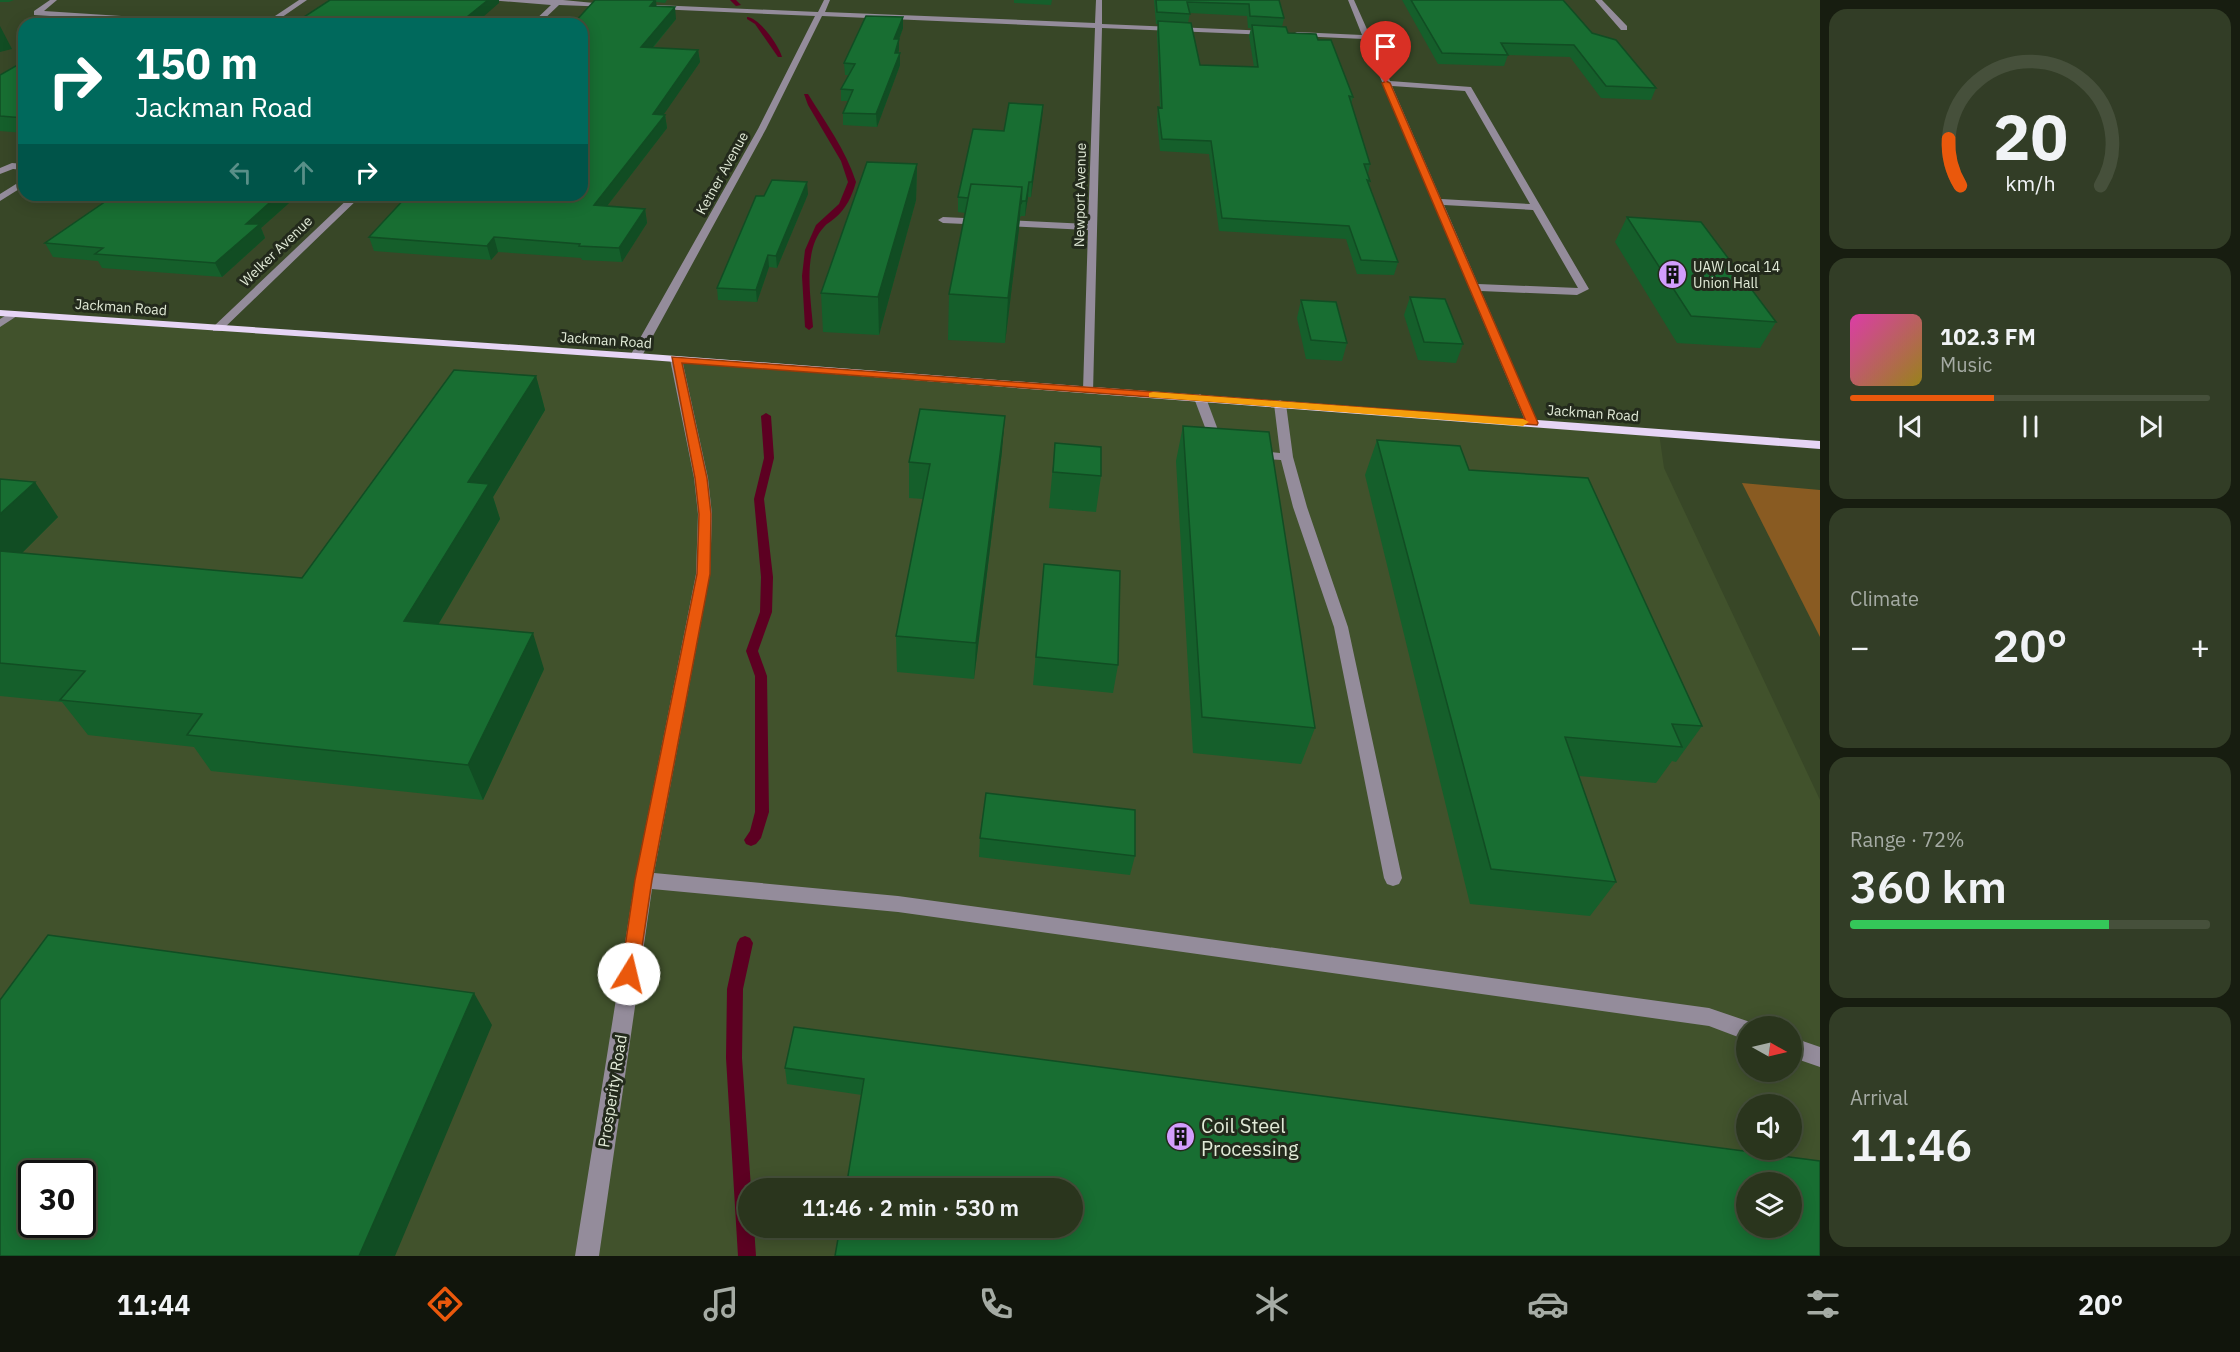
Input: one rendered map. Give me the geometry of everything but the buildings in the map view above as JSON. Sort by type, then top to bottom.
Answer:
[{"type":"main road","name":"Jackman Road","points":[[6,313],[636,356],[1820,445]]},
{"type":"street","points":[[54,0],[37,13],[110,18]]},
{"type":"street","points":[[276,18],[304,0]]},
{"type":"street","points":[[491,0],[616,6]]},
{"type":"street","name":"Ketner Avenue","points":[[636,356],[762,129],[827,0]]},
{"type":"street","name":"Newport Avenue","points":[[1089,390],[1099,0]]},
{"type":"street","points":[[1351,0],[1533,423]]},
{"type":"street","points":[[1598,0],[1624,28]]},
{"type":"street","points":[[541,18],[558,2]]},
{"type":"street","points":[[652,7],[1366,37]]},
{"type":"street","points":[[1386,83],[1468,89],[1584,289],[1577,291],[1474,287]]},
{"type":"street","points":[[0,171],[12,166],[18,166]]},
{"type":"street","points":[[0,198],[18,186]]},
{"type":"street","name":"Welker Avenue","points":[[217,329],[351,201]]},
{"type":"street","points":[[1437,202],[1537,207]]},
{"type":"street","points":[[943,220],[1092,226]]},
{"type":"street","points":[[0,324],[6,313]]},
{"type":"street","name":"Prosperity Road","points":[[587,1256],[644,880],[704,574],[705,514],[701,478],[675,359]]},
{"type":"street","points":[[1200,398],[1220,452],[1287,457]]},
{"type":"street","points":[[1280,404],[1287,457],[1300,507],[1341,627],[1393,878]]},
{"type":"street","points":[[644,880],[898,904],[1709,1017],[1736,1026]]},
{"type":"street","points":[[1802,1051],[1820,1057]]},
{"type":"shaded area","points":[[0,313],[1659,433],[1664,468],[1820,800],[1820,1256],[0,1256]]},
{"type":"shaded area","points":[[1742,483],[1820,490],[1820,637]]},
{"type":"waterway","points":[[733,0],[738,5]]},
{"type":"waterway","points":[[749,18],[757,23],[780,56]]},
{"type":"waterway","points":[[806,95],[838,149],[852,182],[843,204],[819,227],[809,250],[806,276],[809,327]]},
{"type":"waterway","points":[[751,840],[756,834],[762,812],[761,676],[752,651],[766,612],[767,577],[759,499],[769,458],[766,416]]},
{"type":"waterway","points":[[745,943],[735,989],[734,1058],[747,1256]]},
{"type":"slow traffic","points":[[1153,395],[1523,422]]},
{"type":"place","name":"UAW Local 14 Union Hall","points":[[1672,275]]},
{"type":"place","name":"Coil Steel Processing","points":[[1180,1137]]},
{"type":"route","points":[[629,974],[644,880],[704,574],[705,514],[701,478],[675,359],[1533,423],[1386,83]]}]
